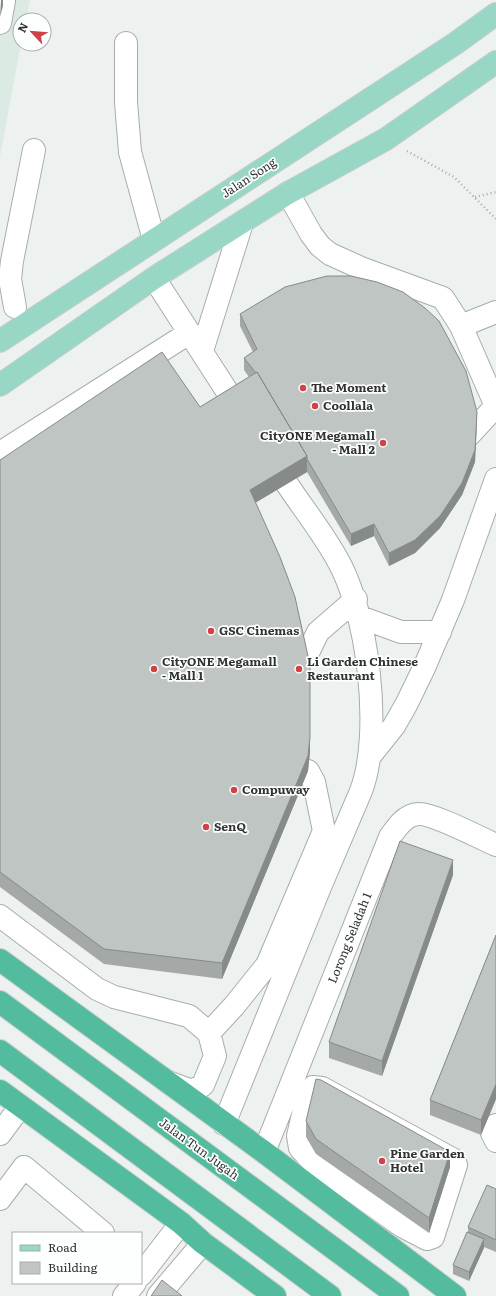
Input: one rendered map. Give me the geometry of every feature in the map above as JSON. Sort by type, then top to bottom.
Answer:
[{"type":"highway","points":[[0,960],[264,1152],[455,1296]]},
{"type":"highway","name":"Jalan Tun Jugah","points":[[0,1002],[398,1296]]},
{"type":"highway","points":[[0,1051],[330,1296]]},
{"type":"highway","points":[[0,1091],[181,1223],[203,1243],[275,1296]]},
{"type":"main road","name":"Jalan Song","points":[[0,340],[456,43],[496,14]]},
{"type":"main road","points":[[0,385],[154,278],[288,193],[386,139],[496,62]]},
{"type":"street","points":[[0,23],[4,0],[1,0]]},
{"type":"street","points":[[126,43],[126,102],[130,152],[154,240]]},
{"type":"street","points":[[34,150],[12,261],[7,304],[41,313]]},
{"type":"street","points":[[288,193],[311,234],[320,246],[330,254],[361,268],[443,298],[461,326],[496,406],[445,461]]},
{"type":"street","points":[[202,351],[242,223]]},
{"type":"street","points":[[154,278],[234,402]]},
{"type":"street","points":[[461,326],[496,312]]},
{"type":"street","points":[[0,453],[189,333]]},
{"type":"street","points":[[370,756],[394,726],[406,706],[440,632],[496,479]]},
{"type":"street","points":[[224,1124],[320,887],[367,776],[370,756],[370,685],[358,608],[337,557],[287,484]]},
{"type":"street","points":[[358,608],[401,632],[440,632]]},
{"type":"street","points":[[306,657],[318,632],[358,608]]},
{"type":"street","points":[[209,1033],[234,1006],[267,965],[324,831],[314,782],[308,771]]},
{"type":"street","name":"Lorong Seladah 1","points":[[264,1152],[387,844],[397,827],[405,818],[418,814],[430,816],[496,845]]},
{"type":"street","points":[[0,916],[98,989],[114,997],[189,1016],[209,1033],[215,1056],[203,1085],[192,1091],[167,1082]]},
{"type":"street","points":[[313,1087],[322,1088],[454,1160],[456,1165],[433,1237],[427,1239],[402,1226],[314,1163],[300,1148],[298,1136],[308,1093],[313,1087]]},
{"type":"street","points":[[0,1134],[20,1107]]},
{"type":"street","points":[[496,1125],[492,1133],[496,1141]]},
{"type":"street","points":[[0,1199],[24,1167],[102,1232]]},
{"type":"street","points":[[142,1272],[181,1223]]},
{"type":"street","points":[[388,1246],[402,1226]]},
{"type":"street","points":[[142,1274],[169,1292],[203,1243]]},
{"type":"street","points":[[124,1296],[133,1284]]},
{"type":"path","points":[[386,139],[454,177],[496,219]]},
{"type":"path","points":[[475,197],[496,192]]},
{"type":"shaded area","points":[[0,0],[30,0],[28,12],[12,12],[12,52],[20,52],[0,157]]},
{"type":"building","name":"CityONE Megamall - Mall 2","points":[[327,276],[351,276],[377,282],[403,292],[425,308],[439,321],[466,371],[477,412],[475,450],[462,483],[440,516],[415,540],[389,553],[374,524],[351,534],[257,372],[256,373],[244,358],[257,349],[240,314],[285,287]]},
{"type":"building","name":"CityONE Megamall - Mall 1","points":[[162,352],[200,407],[257,372],[307,456],[250,490],[280,557],[295,597],[310,665],[310,737],[308,756],[222,963],[104,949],[0,872],[0,460]]},
{"type":"building","points":[[400,841],[453,860],[382,1061],[329,1042]]},
{"type":"building","points":[[496,935],[496,1084],[481,1120],[430,1100]]},
{"type":"building","name":"Pine Garden Hotel","points":[[316,1079],[321,1080],[450,1152],[429,1218],[316,1139],[306,1121]]},
{"type":"building","points":[[487,1185],[496,1189],[496,1240],[468,1227]]},
{"type":"building","points":[[467,1232],[484,1239],[469,1272],[453,1265]]},
{"type":"building","points":[[162,1280],[182,1296],[151,1296]]},
{"type":"place","name":"The Moment","points":[[303,388]]},
{"type":"place","name":"Coollala","points":[[315,406]]},
{"type":"place","name":"CityONE Megamall - Mall 2","points":[[383,443]]},
{"type":"place","name":"GSC Cinemas","points":[[211,631]]},
{"type":"place","name":"CityONE Megamall - Mall 1","points":[[154,669]]},
{"type":"place","name":"Li Garden Chinese Restaurant","points":[[299,669]]},
{"type":"place","name":"Compuway","points":[[234,790]]},
{"type":"place","name":"SenQ","points":[[206,827]]},
{"type":"place","name":"Pine Garden Hotel","points":[[382,1161]]}]
